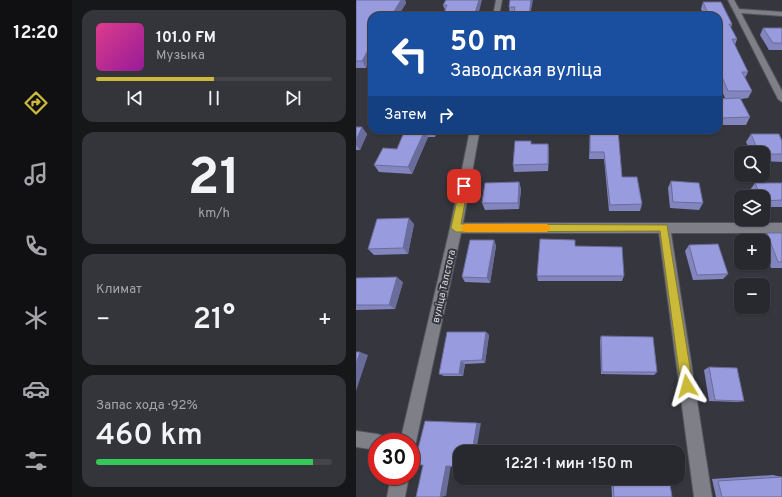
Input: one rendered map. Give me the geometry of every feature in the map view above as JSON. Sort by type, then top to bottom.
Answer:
[{"type":"street","points":[[497,12],[499,0]]},
{"type":"street","points":[[731,0],[778,84],[782,99]]},
{"type":"street","points":[[736,11],[782,14]]},
{"type":"street","name":"вуліца Талстога","points":[[410,433],[456,228],[474,134]]},
{"type":"street","points":[[456,228],[782,228]]},
{"type":"street","points":[[664,228],[703,497]]},
{"type":"street","points":[[356,439],[368,441]]},
{"type":"street","points":[[396,497],[398,485]]},
{"type":"building","points":[[356,0],[401,0],[394,12],[368,12],[368,50],[362,61],[356,61]]},
{"type":"building","points":[[446,0],[479,0],[475,12],[444,12],[447,5],[443,5]]},
{"type":"building","points":[[510,0],[531,0],[530,12],[514,12],[515,7],[509,7]]},
{"type":"building","points":[[703,2],[721,2],[732,24],[729,24],[737,39],[732,39],[748,72],[742,72],[752,91],[728,91],[722,77],[722,12],[707,12]]},
{"type":"building","points":[[763,28],[782,28],[782,43],[773,43]]},
{"type":"building","points":[[740,98],[750,117],[722,118],[722,99]]},
{"type":"building","points":[[356,127],[362,127],[356,140]]},
{"type":"building","points":[[403,134],[423,134],[408,167],[374,165],[383,148],[397,149]]},
{"type":"building","points":[[590,134],[618,134],[622,177],[637,177],[642,204],[610,205],[604,152],[590,152]]},
{"type":"building","points":[[751,134],[779,134],[782,141],[782,154],[770,154],[770,146],[756,146]]},
{"type":"building","points":[[515,141],[531,141],[531,144],[548,144],[548,164],[513,165]]},
{"type":"building","points":[[671,181],[699,183],[703,203],[673,202]]},
{"type":"building","points":[[519,182],[518,203],[482,203],[485,183]]},
{"type":"building","points":[[755,183],[782,183],[782,200],[770,201],[770,190],[758,190]]},
{"type":"building","points":[[409,218],[403,248],[368,249],[377,219]]},
{"type":"building","points":[[782,233],[782,262],[778,262],[770,241],[770,234],[767,234]]},
{"type":"building","points":[[540,239],[575,240],[575,246],[622,247],[624,276],[537,276]]},
{"type":"building","points":[[470,240],[494,240],[487,278],[462,277]]},
{"type":"building","points":[[718,244],[728,274],[697,275],[689,245]]},
{"type":"building","points":[[397,277],[389,305],[356,305],[356,278]]},
{"type":"building","points":[[447,332],[486,332],[482,360],[461,361],[459,374],[439,374]]},
{"type":"building","points":[[601,336],[653,337],[657,372],[602,372]]},
{"type":"building","points":[[356,352],[360,352],[356,364]]},
{"type":"building","points":[[709,367],[737,368],[744,401],[715,400]]},
{"type":"building","points":[[425,421],[477,423],[473,445],[453,445],[453,466],[446,466],[440,497],[416,497],[419,485],[420,485],[423,465],[420,465],[420,441]]},
{"type":"building","points":[[782,477],[782,497],[722,497],[718,481]]},
{"type":"building","points":[[613,485],[670,485],[672,497],[614,497]]},
{"type":"slow traffic","points":[[465,228],[547,228]]},
{"type":"route","points":[[464,186],[456,228],[664,228],[687,386]]}]
